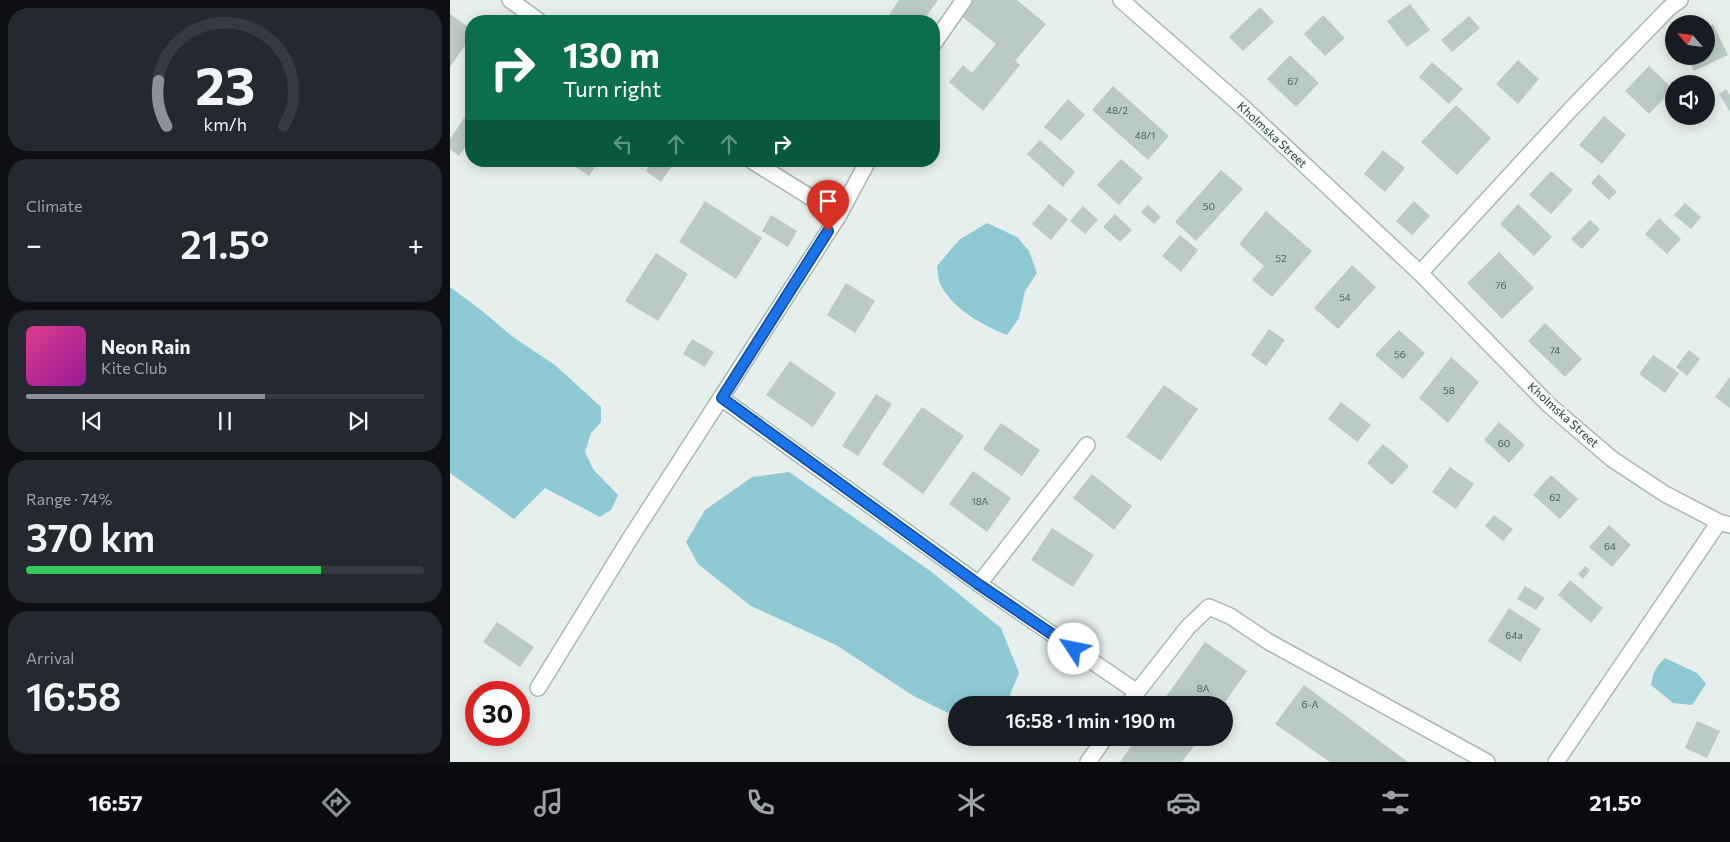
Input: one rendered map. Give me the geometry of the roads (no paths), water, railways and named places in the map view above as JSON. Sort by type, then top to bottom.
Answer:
[{"type":"street","points":[[510,0],[531,15]]},
{"type":"street","points":[[940,34],[964,0]]},
{"type":"street","name":"Kholmska Street","points":[[1121,0],[1245,109],[1420,273],[1548,405],[1612,459],[1665,494],[1725,523]]},
{"type":"street","points":[[1420,273],[1571,109],[1680,0]]},
{"type":"street","points":[[762,167],[839,215]]},
{"type":"street","points":[[538,688],[631,537],[839,215],[865,167]]},
{"type":"street","points":[[722,398],[978,584],[1137,692]]},
{"type":"street","points":[[978,584],[1087,445]]},
{"type":"street","points":[[1556,762],[1725,523]]},
{"type":"street","points":[[1134,696],[1188,627],[1209,608],[1230,616],[1269,642],[1487,762]]},
{"type":"street","points":[[1088,762],[1099,746]]},
{"type":"water","points":[[987,223],[1017,237],[1029,251],[1037,273],[1025,291],[1019,318],[1007,335],[970,316],[961,309],[947,295],[939,279],[937,266],[959,240]]},
{"type":"water","points":[[450,287],[513,337],[555,365],[601,407],[601,422],[591,433],[585,452],[593,469],[618,495],[611,510],[600,517],[545,488],[514,519],[450,473]]},
{"type":"water","points":[[789,472],[929,570],[1001,628],[1019,673],[1010,696],[948,696],[948,713],[912,695],[836,645],[751,606],[698,564],[686,542],[705,510],[752,477]]},
{"type":"water","points":[[1665,658],[1697,673],[1706,684],[1692,705],[1673,703],[1651,685],[1655,670]]}]
